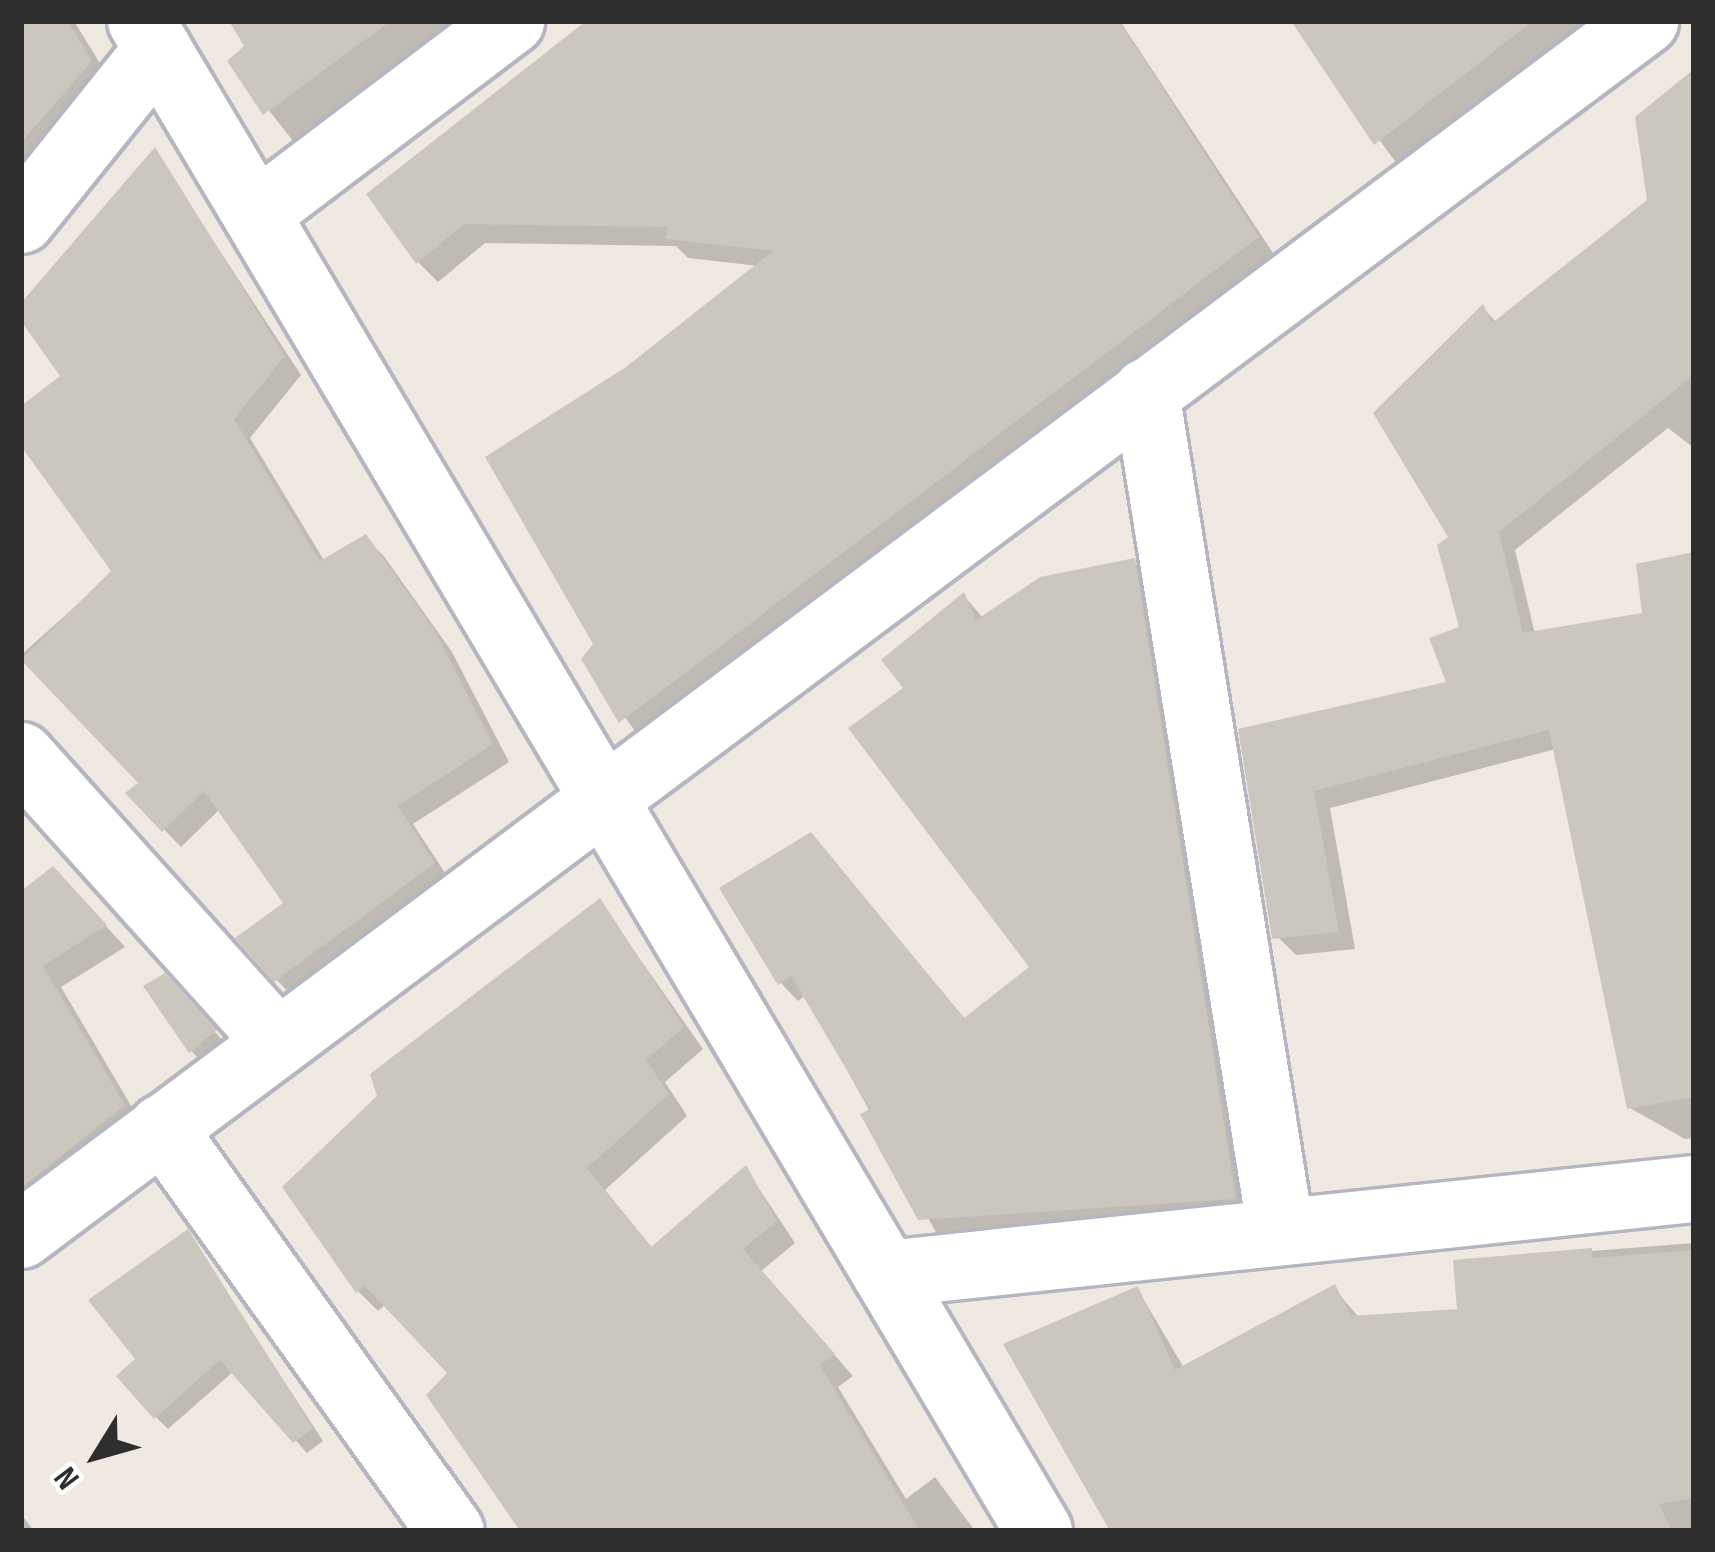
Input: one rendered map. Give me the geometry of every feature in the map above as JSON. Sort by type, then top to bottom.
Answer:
[{"type":"street","points":[[256,214],[511,21]]},
{"type":"street","points":[[21,1234],[1645,21]]},
{"type":"street","points":[[21,220],[150,35],[1039,1531]]},
{"type":"street","points":[[1146,392],[1281,1232]]},
{"type":"street","points":[[21,757],[278,1042]]},
{"type":"street","points":[[162,1128],[451,1531]]},
{"type":"street","points":[[886,1274],[1694,1189]]},
{"type":"building","points":[[21,21],[68,21],[92,61],[21,143]]},
{"type":"building","points":[[229,21],[391,21],[263,115],[227,61],[244,46]]},
{"type":"building","points":[[586,21],[1119,21],[1259,237],[619,723],[581,659],[593,644],[485,457],[626,367],[773,251],[665,239],[668,227],[464,224],[416,264],[366,194]]},
{"type":"building","points":[[1291,21],[1533,21],[1374,145]]},
{"type":"building","points":[[1694,69],[1694,375],[1499,532],[1523,633],[1642,613],[1636,564],[1694,552],[1694,1097],[1627,1109],[1549,730],[1314,791],[1339,932],[1272,939],[1238,729],[1446,682],[1429,638],[1459,627],[1437,545],[1448,537],[1373,413],[1483,304],[1492,323],[1647,200],[1635,117]]},
{"type":"building","points":[[155,147],[285,356],[234,419],[320,561],[366,534],[435,631],[493,744],[398,806],[435,863],[274,982],[235,938],[283,903],[204,791],[162,832],[125,793],[138,783],[21,660],[111,571],[21,446],[21,406],[60,376],[21,321],[21,303]]},
{"type":"building","points":[[1135,558],[1236,1199],[918,1220],[860,1114],[870,1109],[791,976],[778,985],[719,888],[811,832],[964,1018],[1029,967],[848,728],[903,688],[881,660],[964,592],[976,620],[1040,577]]},
{"type":"building","points":[[53,866],[107,925],[43,966],[125,1105],[21,1188],[21,891]]},
{"type":"building","points":[[600,898],[684,1027],[646,1060],[669,1094],[587,1168],[651,1247],[746,1165],[777,1221],[743,1249],[835,1354],[820,1365],[920,1531],[520,1531],[426,1395],[447,1373],[365,1286],[356,1293],[282,1187],[377,1096],[370,1074]]},
{"type":"building","points":[[165,973],[217,1030],[189,1053],[143,986]]},
{"type":"building","points":[[188,1229],[313,1428],[293,1443],[220,1360],[154,1419],[116,1376],[135,1359],[88,1300]]},
{"type":"building","points":[[1592,1248],[1592,1258],[1694,1250],[1694,1498],[1659,1504],[1672,1531],[1110,1531],[1003,1344],[1138,1286],[1175,1370],[1335,1284],[1351,1316],[1457,1309],[1453,1260]]}]
